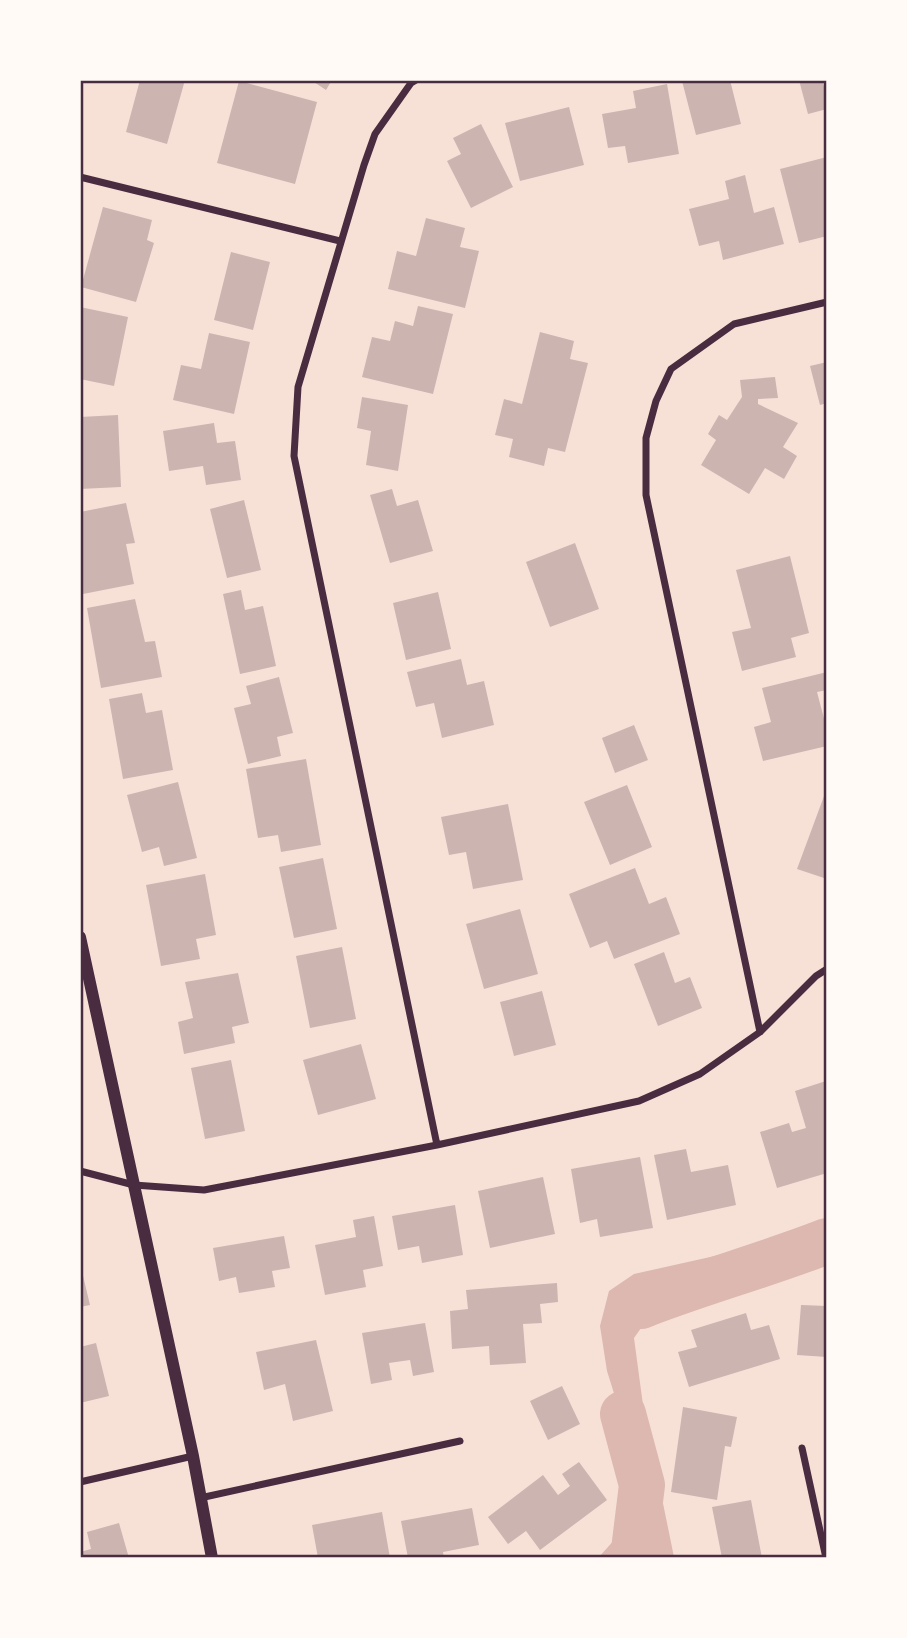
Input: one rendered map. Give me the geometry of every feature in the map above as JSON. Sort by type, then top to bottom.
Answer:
[{"type":"street","points":[[416,80],[411,83],[375,134],[340,241],[298,387],[294,456],[437,1145]]},
{"type":"street","points":[[80,177],[340,241]]},
{"type":"street","points":[[760,1032],[646,495],[646,438],[656,401],[671,369],[734,324],[827,302]]},
{"type":"street","points":[[80,937],[193,1457],[212,1558]]},
{"type":"street","points":[[80,1171],[134,1185],[204,1190],[437,1145],[639,1101],[700,1074],[760,1032],[816,976],[827,969]]},
{"type":"street","points":[[200,1498],[460,1441]]},
{"type":"street","points":[[802,1448],[826,1558]]},
{"type":"street","points":[[80,1482],[193,1457]]},
{"type":"shaded area","points":[[826,1235],[826,1250],[737,1268],[661,1300],[634,1338],[645,1420],[656,1467],[639,1473],[607,1371],[600,1326],[609,1291],[634,1274],[786,1240]]},
{"type":"shaded area","points":[[658,1479],[674,1557],[599,1557],[616,1538],[625,1492]]},
{"type":"building","points":[[140,80],[185,80],[167,144],[126,132]]},
{"type":"building","points":[[311,80],[332,80],[326,90]]},
{"type":"building","points":[[730,80],[741,124],[696,135],[682,81]]},
{"type":"building","points":[[799,80],[822,80],[827,90],[827,109],[808,114]]},
{"type":"building","points":[[239,81],[317,102],[295,184],[217,163]]},
{"type":"building","points":[[667,84],[679,154],[628,163],[625,146],[608,148],[602,114],[636,108],[633,91]]},
{"type":"building","points":[[569,107],[584,165],[520,181],[505,123]]},
{"type":"building","points":[[481,124],[513,187],[471,208],[447,161],[461,154],[453,138]]},
{"type":"building","points":[[827,157],[827,236],[799,243],[780,169]]},
{"type":"building","points":[[745,175],[754,213],[774,207],[784,244],[723,260],[719,241],[699,246],[689,209],[729,199],[725,181]]},
{"type":"building","points":[[103,207],[152,220],[147,240],[154,243],[136,302],[81,287]]},
{"type":"building","points":[[426,218],[465,228],[460,247],[479,251],[465,308],[388,289],[397,251],[416,256]]},
{"type":"building","points":[[231,252],[270,262],[253,330],[214,320]]},
{"type":"building","points":[[418,306],[453,314],[433,394],[362,377],[372,337],[390,341],[395,321],[413,326]]},
{"type":"building","points":[[80,307],[128,317],[114,386],[80,379]]},
{"type":"building","points":[[540,332],[574,341],[570,359],[588,363],[565,452],[548,448],[544,466],[509,457],[513,439],[495,435],[504,399],[522,404]]},
{"type":"building","points":[[209,333],[250,342],[234,414],[173,400],[181,365],[201,369]]},
{"type":"building","points":[[827,362],[827,403],[820,405],[810,366]]},
{"type":"building","points":[[775,377],[778,398],[758,399],[758,404],[798,423],[783,447],[797,456],[784,479],[765,468],[749,494],[701,465],[716,440],[708,434],[719,415],[727,420],[742,397],[740,380]]},
{"type":"building","points":[[362,397],[408,405],[398,471],[366,465],[371,431],[357,428]]},
{"type":"building","points":[[118,415],[121,487],[80,489],[80,417]]},
{"type":"building","points":[[214,423],[217,443],[235,441],[241,480],[206,485],[203,466],[169,471],[163,431]]},
{"type":"building","points":[[392,489],[397,506],[418,500],[433,551],[390,563],[370,495]]},
{"type":"building","points":[[244,500],[261,570],[227,578],[210,509]]},
{"type":"building","points":[[126,503],[135,543],[126,544],[134,584],[83,594],[80,580],[80,512]]},
{"type":"building","points":[[575,543],[599,609],[550,627],[526,562]]},
{"type":"building","points":[[790,556],[809,633],[791,638],[796,657],[742,671],[732,632],[751,628],[736,570]]},
{"type":"building","points":[[241,590],[245,610],[263,606],[276,666],[240,674],[223,594]]},
{"type":"building","points":[[438,592],[451,649],[406,660],[393,603]]},
{"type":"building","points":[[135,599],[145,642],[155,641],[162,677],[101,688],[87,608]]},
{"type":"building","points":[[461,659],[467,685],[484,681],[494,725],[442,738],[434,703],[416,707],[407,672]]},
{"type":"building","points":[[827,672],[827,690],[817,692],[827,730],[827,746],[763,761],[754,727],[771,722],[762,688]]},
{"type":"building","points":[[279,677],[293,733],[277,737],[281,756],[248,764],[234,708],[251,704],[246,686]]},
{"type":"building","points":[[142,693],[146,713],[162,710],[173,770],[123,779],[109,699]]},
{"type":"building","points":[[634,725],[648,760],[615,773],[602,738]]},
{"type":"building","points":[[306,759],[321,845],[281,852],[278,835],[258,838],[246,769]]},
{"type":"building","points":[[178,782],[197,858],[164,866],[159,847],[142,852],[127,795]]},
{"type":"building","points":[[627,785],[652,847],[610,865],[584,802]]},
{"type":"building","points":[[827,788],[827,879],[797,869]]},
{"type":"building","points":[[508,804],[523,880],[473,889],[466,852],[449,855],[441,817]]},
{"type":"building","points":[[323,858],[337,929],[294,938],[279,867]]},
{"type":"building","points":[[635,868],[649,904],[666,897],[680,934],[614,959],[607,941],[590,948],[569,894]]},
{"type":"building","points":[[205,874],[216,935],[196,939],[200,959],[161,966],[146,885]]},
{"type":"building","points":[[520,909],[538,974],[484,989],[466,924]]},
{"type":"building","points":[[342,947],[356,1019],[310,1028],[296,956]]},
{"type":"building","points":[[664,952],[675,983],[690,977],[702,1008],[658,1026],[634,964]]},
{"type":"building","points":[[238,973],[249,1023],[232,1027],[235,1043],[184,1054],[178,1022],[193,1018],[185,982]]},
{"type":"building","points":[[542,991],[556,1045],[514,1056],[500,1002]]},
{"type":"building","points":[[361,1044],[376,1099],[318,1115],[303,1060]]},
{"type":"building","points":[[231,1060],[245,1131],[205,1139],[191,1068]]},
{"type":"building","points":[[826,1081],[827,1173],[777,1188],[760,1132],[789,1123],[792,1132],[806,1128],[795,1091]]},
{"type":"building","points":[[686,1149],[691,1172],[728,1165],[736,1205],[667,1220],[654,1155]]},
{"type":"building","points":[[640,1157],[653,1228],[600,1237],[597,1219],[580,1223],[571,1169]]},
{"type":"building","points":[[543,1177],[555,1234],[490,1248],[478,1191]]},
{"type":"building","points":[[455,1205],[463,1255],[422,1263],[419,1246],[398,1250],[392,1216]]},
{"type":"building","points":[[374,1216],[383,1266],[363,1270],[366,1287],[325,1295],[315,1245],[356,1237],[353,1220]]},
{"type":"building","points":[[284,1236],[290,1268],[272,1271],[275,1287],[239,1293],[236,1277],[219,1281],[213,1248]]},
{"type":"building","points":[[80,1263],[90,1305],[80,1307]]},
{"type":"building","points":[[557,1283],[558,1302],[540,1304],[542,1323],[523,1324],[526,1363],[490,1365],[489,1346],[452,1349],[450,1311],[468,1309],[466,1290]]},
{"type":"building","points":[[801,1305],[827,1306],[827,1357],[797,1355]]},
{"type":"building","points":[[746,1313],[751,1330],[769,1325],[780,1359],[689,1387],[678,1352],[697,1347],[691,1330]]},
{"type":"building","points":[[425,1323],[434,1372],[413,1376],[410,1360],[389,1363],[392,1380],[371,1384],[362,1333]]},
{"type":"building","points":[[316,1340],[333,1411],[293,1421],[285,1384],[264,1390],[256,1352]]},
{"type":"building","points":[[96,1343],[109,1396],[80,1403],[80,1347]]},
{"type":"building","points":[[562,1386],[580,1424],[548,1440],[530,1401]]},
{"type":"building","points":[[683,1407],[737,1417],[731,1447],[725,1446],[717,1500],[671,1492]]},
{"type":"building","points":[[579,1462],[607,1500],[540,1550],[526,1531],[508,1544],[488,1517],[543,1475],[558,1495],[570,1486],[562,1474]]},
{"type":"building","points":[[751,1500],[762,1558],[722,1558],[712,1507]]},
{"type":"building","points":[[472,1508],[479,1545],[443,1552],[444,1558],[408,1558],[401,1521]]},
{"type":"building","points":[[382,1512],[390,1558],[318,1558],[312,1525]]},
{"type":"building","points":[[119,1523],[129,1558],[80,1558],[80,1552],[91,1549],[87,1532]]},
{"type":"waterway","points":[[641,1306],[827,1241]]},
{"type":"waterway","points":[[623,1414],[642,1485],[633,1558]]}]
